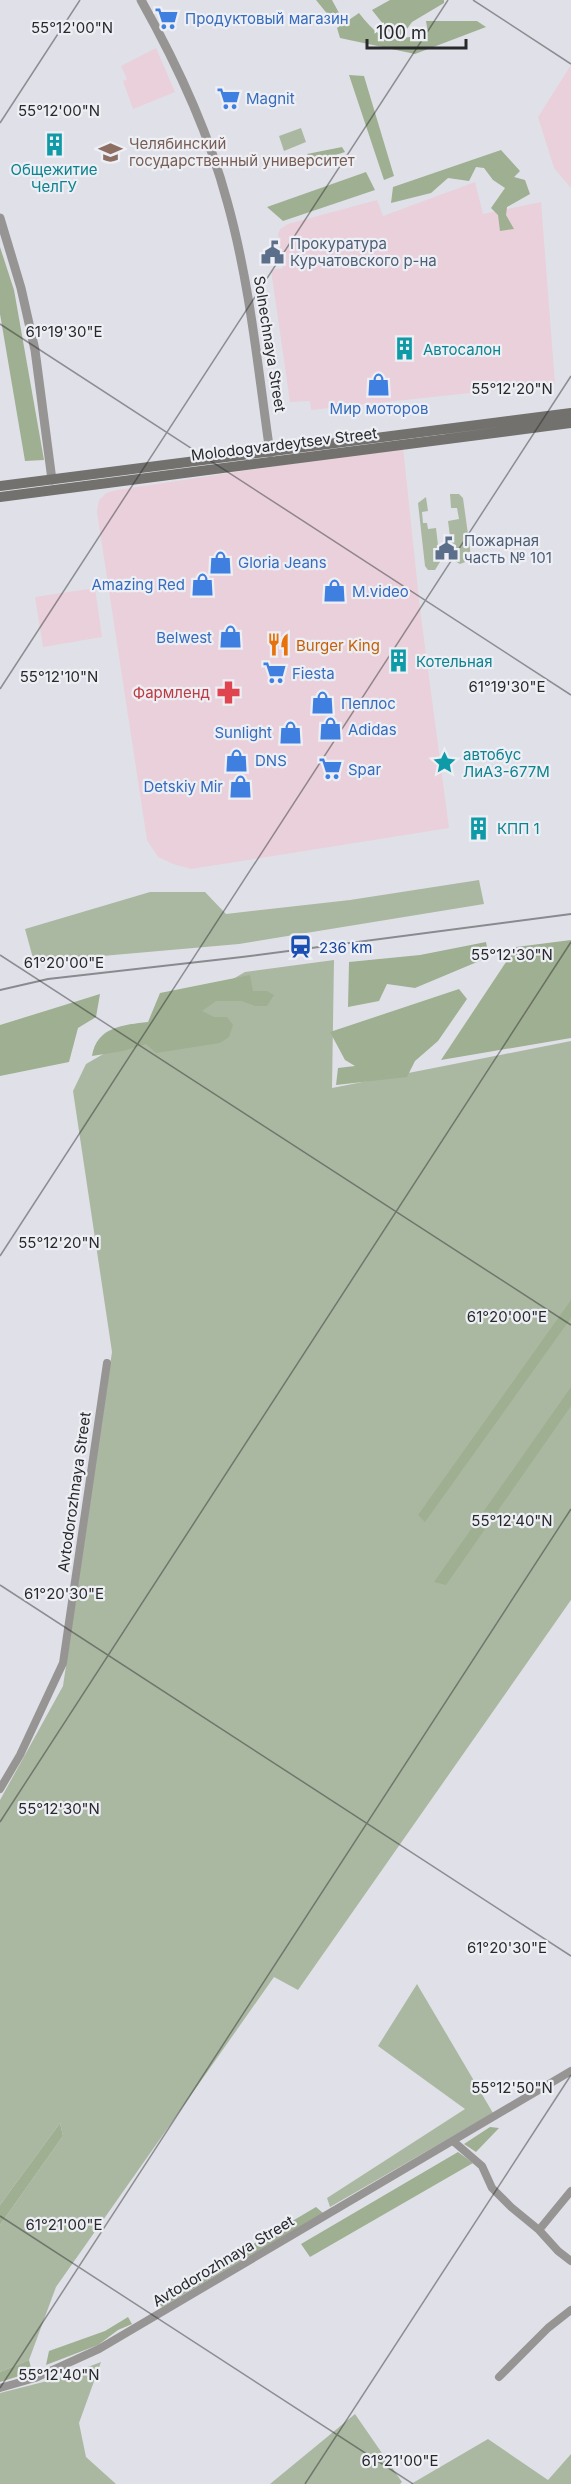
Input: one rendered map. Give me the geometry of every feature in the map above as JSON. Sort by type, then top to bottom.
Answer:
[{"type":"main road","name":"Molodogvardeytsev Street","points":[[0,497],[16,490],[460,432],[571,413]]},
{"type":"main road","name":"Molodogvardeytsev Street","points":[[460,432],[571,423]]},
{"type":"main road","name":"Molodogvardeytsev Street","points":[[0,486],[16,490]]},
{"type":"street","name":"Solnechnaya Street","points":[[141,0],[184,81],[227,200],[246,287],[270,457]]},
{"type":"street","points":[[0,218],[21,288],[35,350],[52,485]]},
{"type":"street","name":"Avtodorozhnaya Street","points":[[0,1789],[21,1755],[63,1663],[107,1364]]},
{"type":"street","name":"Avtodorozhnaya Street","points":[[0,2388],[35,2378],[99,2349],[571,2071]]},
{"type":"street","points":[[453,2141],[482,2166],[492,2188],[571,2261]]},
{"type":"street","points":[[539,2230],[571,2191]]},
{"type":"street","points":[[499,2377],[548,2328],[571,2310]]},
{"type":"shaded area","points":[[156,48],[175,92],[133,109],[123,81],[127,79],[121,66]]},
{"type":"shaded area","points":[[571,65],[571,188],[554,168],[538,117]]},
{"type":"shaded area","points":[[475,182],[483,214],[541,202],[555,384],[311,410],[310,401],[290,402],[271,270],[283,268],[278,234],[280,229],[288,224],[377,200],[383,216]]},
{"type":"shaded area","points":[[403,447],[420,609],[449,828],[191,869],[158,857],[147,840],[97,512],[99,500],[106,493],[117,490]]},
{"type":"shaded area","points":[[95,588],[102,637],[43,647],[35,597]]},
{"type":"green space","points":[[316,0],[332,0],[339,13],[329,16]]},
{"type":"green space","points":[[390,0],[444,0],[444,3],[412,22],[401,37],[391,34],[372,10]]},
{"type":"green space","points":[[359,13],[382,36],[396,39],[428,33],[426,21],[477,21],[486,27],[415,54],[340,38],[337,28]]},
{"type":"green space","points":[[349,75],[364,76],[394,176],[384,180]]},
{"type":"green space","points":[[301,128],[306,142],[284,151],[279,136]]},
{"type":"green space","points":[[342,147],[345,152],[311,163],[307,154]]},
{"type":"green space","points":[[501,150],[520,171],[514,177],[525,180],[530,194],[507,207],[506,215],[514,229],[500,231],[498,215],[491,208],[505,188],[493,180],[484,168],[476,167],[469,181],[448,178],[431,193],[391,203],[393,187]]},
{"type":"green space","points":[[366,172],[375,190],[283,221],[267,207]]},
{"type":"green space","points":[[0,247],[14,290],[44,460],[25,461],[0,314]]},
{"type":"green space","points":[[450,494],[459,494],[463,498],[471,556],[468,561],[460,564],[453,560],[448,521],[459,519],[457,508],[451,508]]},
{"type":"green space","points":[[426,497],[428,511],[422,512],[423,523],[427,523],[428,529],[436,528],[440,562],[435,570],[428,570],[425,566],[418,503]]},
{"type":"green space","points":[[479,880],[484,904],[239,944],[34,962],[25,929],[150,892],[205,892],[226,914],[350,900]]},
{"type":"green space","points":[[571,940],[571,1038],[441,1060],[516,947]]},
{"type":"green space","points":[[486,942],[489,957],[415,988],[387,984],[379,1001],[348,1007],[349,962],[420,955]]},
{"type":"green space","points":[[334,960],[332,1088],[571,1041],[571,1600],[298,1990],[274,1977],[56,2287],[29,2360],[0,2372],[0,2225],[63,2136],[60,2123],[0,2205],[0,1800],[63,1686],[112,1352],[73,1091],[86,1064],[245,972]]},
{"type":"green space","points":[[250,975],[253,991],[267,991],[274,995],[267,1006],[255,1006],[242,1001],[216,1001],[202,1011],[214,1017],[227,1017],[233,1025],[229,1037],[220,1043],[156,1053],[146,1044],[123,1051],[92,1056],[99,1038],[106,1033],[121,1026],[148,1022],[160,993]]},
{"type":"green space","points":[[459,989],[467,999],[438,1041],[415,1061],[407,1077],[336,1085],[338,1068],[355,1066],[345,1060],[330,1032]]},
{"type":"green space","points":[[100,994],[96,1017],[78,1028],[69,1062],[0,1076],[0,1025]]},
{"type":"green space","points":[[571,1300],[571,1318],[425,1522],[418,1515]]},
{"type":"green space","points":[[571,1387],[571,1406],[446,1585],[434,1582]]},
{"type":"green space","points":[[417,1984],[493,2113],[330,2207],[327,2198],[465,2109],[378,2046]]},
{"type":"green space","points":[[60,2123],[63,2136],[0,2225],[0,2205]]},
{"type":"green space","points":[[490,2127],[499,2128],[476,2152],[464,2144]]},
{"type":"green space","points":[[458,2152],[473,2163],[310,2257],[301,2244]]},
{"type":"green space","points":[[316,2207],[323,2213],[162,2307],[157,2301]]},
{"type":"green space","points":[[128,2317],[132,2324],[118,2330],[98,2345],[46,2365],[49,2351],[105,2331]]},
{"type":"green space","points":[[29,2360],[32,2372],[0,2382],[0,2372]]},
{"type":"green space","points":[[101,2362],[79,2423],[86,2457],[116,2484],[0,2484],[0,2393],[59,2378]]},
{"type":"green space","points":[[355,2414],[402,2482],[400,2484],[270,2484]]},
{"type":"green space","points":[[488,2439],[548,2480],[571,2454],[571,2484],[411,2484]]},
{"type":"railway","points":[[0,990],[48,979],[242,957],[571,914]]},
{"type":"place","name":"Продуктовый магазин","points":[[167,18]]},
{"type":"place","name":"Magnit","points":[[228,98]]},
{"type":"place","name":"Общежитие ЧелГУ","points":[[54,145]]},
{"type":"place","name":"Челябинский государственный университет","points":[[111,152]]},
{"type":"place","name":"Прокуратура Курчатовского р-на","points":[[272,252]]},
{"type":"place","name":"Автосалон","points":[[405,349]]},
{"type":"place","name":"Мир моторов","points":[[379,384]]},
{"type":"place","name":"Пожарная часть № 101","points":[[446,549]]},
{"type":"place","name":"Gloria Jeans","points":[[220,562]]},
{"type":"place","name":"Amazing Red","points":[[203,584]]},
{"type":"place","name":"M.video","points":[[334,591]]},
{"type":"place","name":"Belwest","points":[[230,637]]},
{"type":"place","name":"Burger King","points":[[278,645]]},
{"type":"place","name":"Котельная","points":[[398,661]]},
{"type":"place","name":"Fiesta","points":[[274,673]]},
{"type":"place","name":"Фармленд","points":[[228,692]]},
{"type":"place","name":"Пеплос","points":[[323,703]]},
{"type":"place","name":"Adidas","points":[[330,729]]},
{"type":"place","name":"Sunlight","points":[[290,732]]},
{"type":"place","name":"DNS","points":[[237,760]]},
{"type":"place","name":"автобус ЛиАЗ-677М","points":[[445,763]]},
{"type":"place","name":"Spar","points":[[330,769]]},
{"type":"place","name":"Detskiy Mir","points":[[241,786]]},
{"type":"place","name":"КПП 1","points":[[479,828]]},
{"type":"place","name":"236 km","points":[[301,947]]}]
